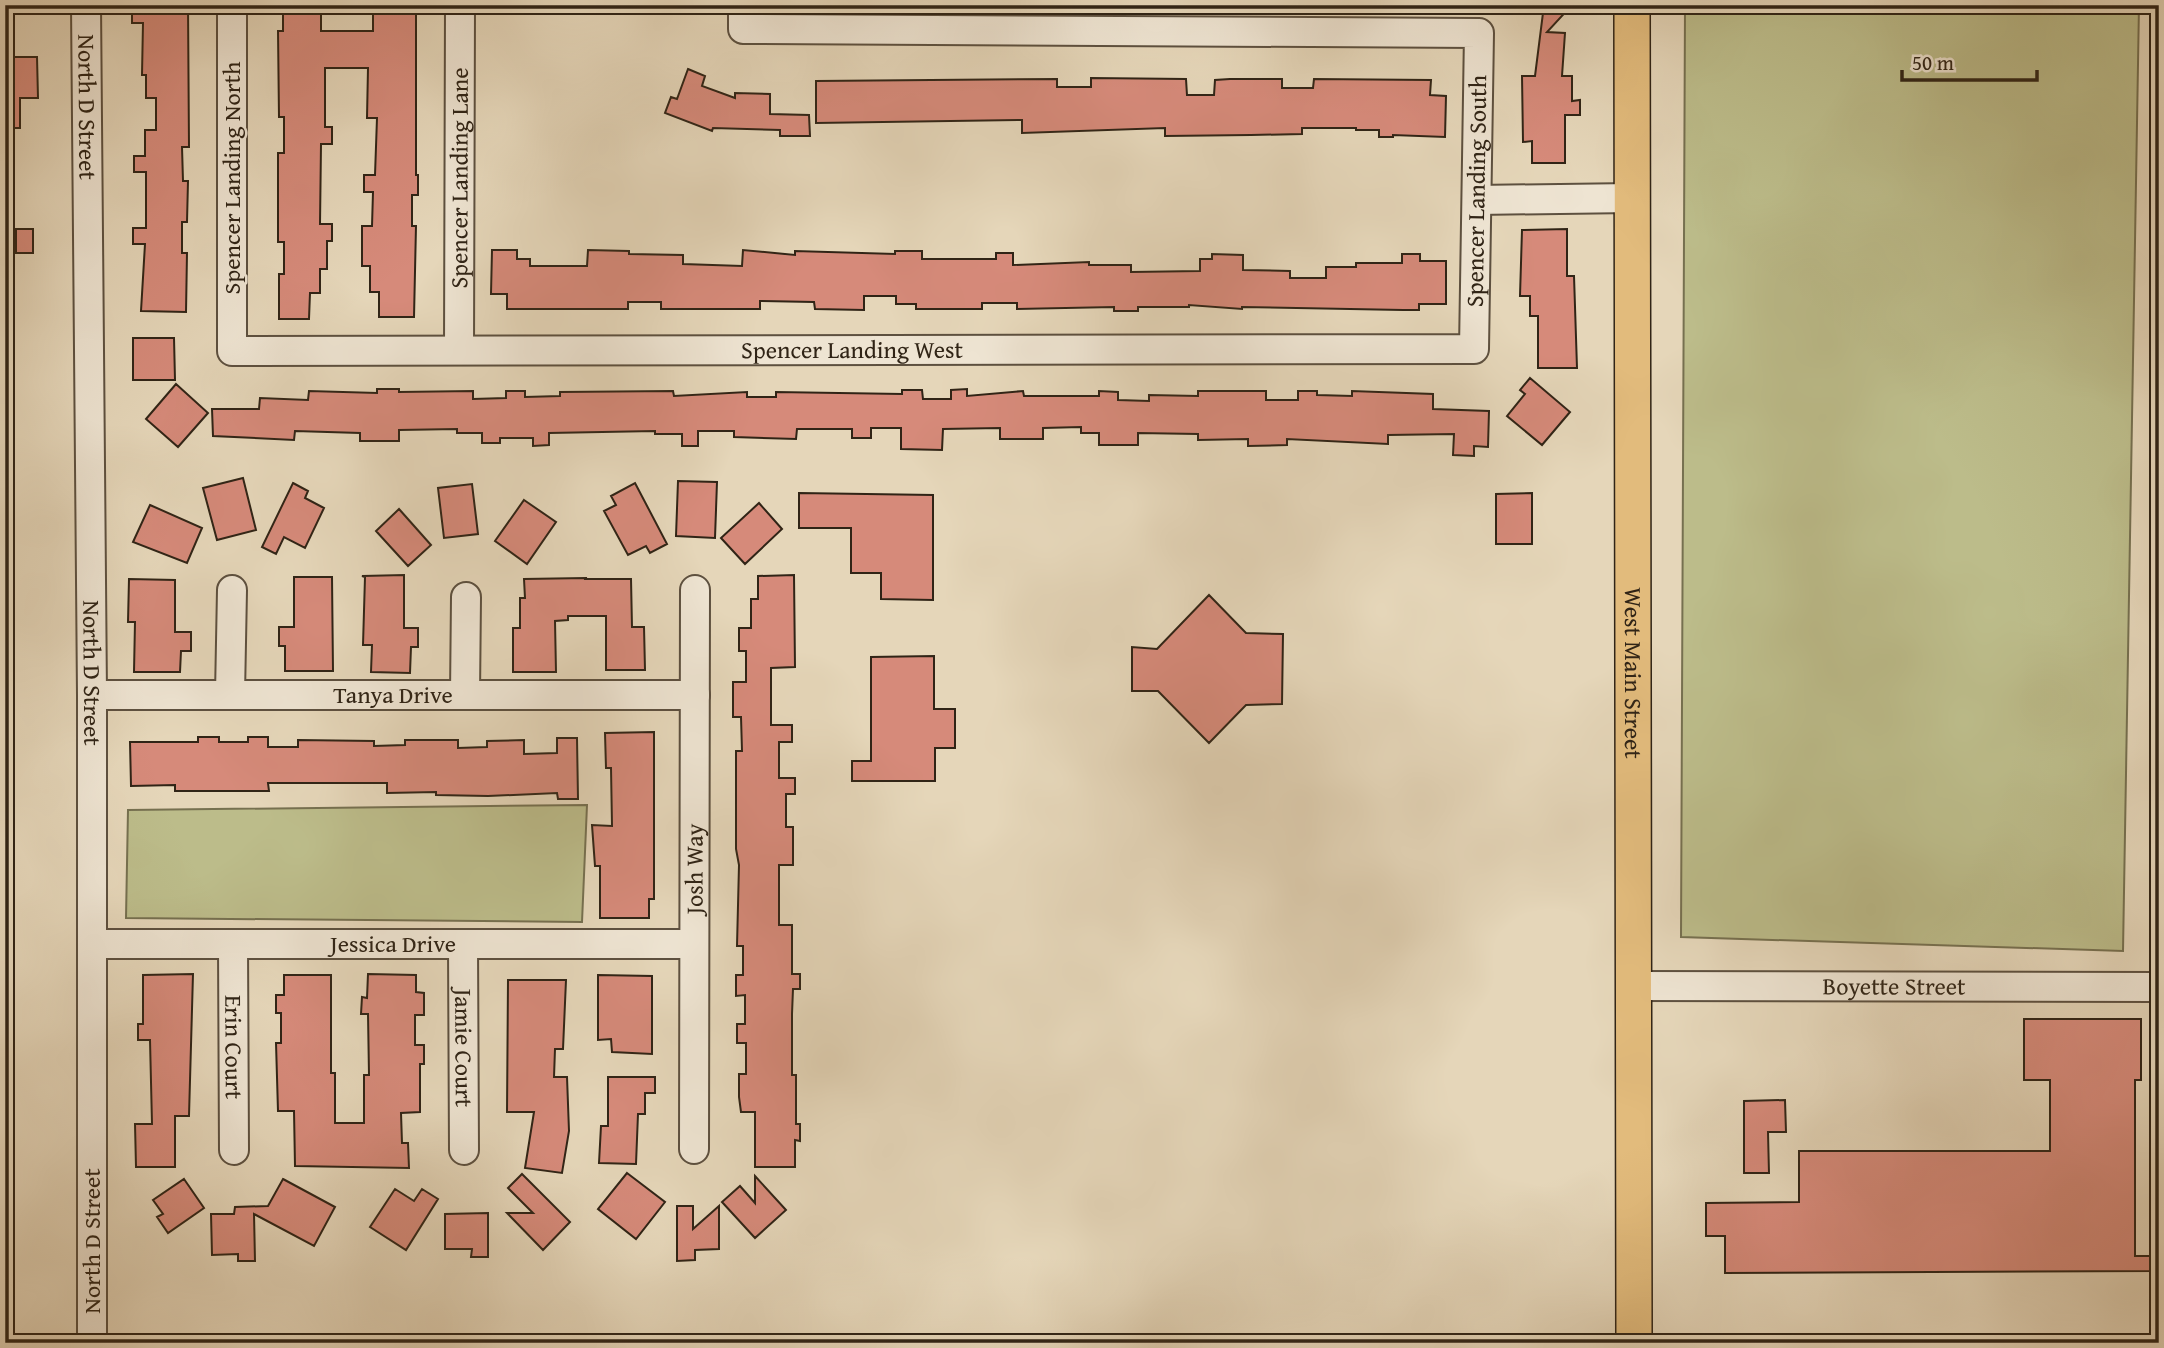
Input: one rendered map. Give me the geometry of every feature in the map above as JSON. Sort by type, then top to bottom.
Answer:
[{"type":"main road","name":"West Main Street","points":[[1632,5],[1634,1343]]},
{"type":"street","name":"North D Street","points":[[86,5],[92,695],[92,1343]]},
{"type":"street","name":"Spencer Landing North","points":[[232,5],[232,351]]},
{"type":"street","name":"Spencer Landing Lane","points":[[459,350],[460,5]]},
{"type":"street","name":"Spencer Landing South","points":[[743,5],[743,29],[1479,33],[1474,349]]},
{"type":"street","points":[[1477,200],[1632,198]]},
{"type":"street","name":"Spencer Landing West","points":[[232,351],[1474,349]]},
{"type":"street","points":[[230,694],[232,590]]},
{"type":"street","name":"Josh Way","points":[[694,1149],[695,590]]},
{"type":"street","points":[[464,694],[466,597]]},
{"type":"street","name":"Tanya Drive","points":[[92,695],[695,695]]},
{"type":"street","name":"Jessica Drive","points":[[92,944],[694,944]]},
{"type":"street","name":"Erin Court","points":[[233,944],[233,1150]]},
{"type":"street","name":"Jamie Court","points":[[463,945],[464,1150]]},
{"type":"street","name":"Boyette Street","points":[[1632,986],[2159,987]]},
{"type":"green space","points":[[1685,5],[2139,5],[2123,951],[1681,937]]},
{"type":"green space","points":[[587,805],[582,922],[126,918],[128,810]]},
{"type":"building","points":[[132,5],[188,5],[189,147],[182,147],[183,181],[188,181],[187,222],[182,222],[182,253],[187,253],[186,312],[141,311],[145,244],[133,244],[133,228],[146,228],[146,172],[134,172],[134,156],[145,156],[145,130],[156,130],[156,98],[146,98],[146,75],[142,75],[143,23],[132,23]]},
{"type":"building","points":[[283,5],[321,5],[321,31],[373,31],[373,5],[416,5],[418,195],[412,195],[412,226],[416,226],[414,317],[379,317],[379,292],[370,292],[370,266],[362,266],[362,226],[372,226],[373,192],[364,192],[364,175],[375,175],[377,118],[367,118],[368,68],[325,68],[325,127],[332,127],[332,144],[321,144],[320,224],[332,224],[332,241],[327,241],[327,269],[320,269],[320,293],[310,293],[309,319],[279,319],[279,274],[284,274],[284,242],[278,242],[278,153],[284,153],[284,117],[279,117],[278,31],[283,31]]},
{"type":"building","points":[[1544,5],[1572,5],[1547,32],[1565,33],[1562,76],[1572,76],[1572,101],[1580,100],[1580,115],[1565,115],[1565,163],[1532,163],[1532,141],[1523,142],[1522,76],[1535,76]]},
{"type":"building","points":[[5,57],[37,57],[38,98],[20,98],[20,128],[5,128]]},
{"type":"building","points":[[688,69],[705,76],[702,86],[735,98],[735,93],[770,94],[770,114],[809,115],[810,136],[780,136],[780,130],[713,128],[712,131],[665,113],[671,97],[677,99]]},
{"type":"building","points":[[1091,78],[1186,79],[1187,95],[1214,95],[1215,80],[1230,79],[1282,79],[1282,88],[1313,88],[1314,79],[1431,80],[1430,95],[1446,96],[1445,137],[1379,137],[1379,130],[1356,128],[1302,128],[1302,134],[1251,135],[1165,136],[1165,128],[1022,133],[1022,120],[816,123],[816,81],[1057,79],[1057,87],[1091,87]]},
{"type":"building","points":[[16,229],[33,229],[33,253],[16,253]]},
{"type":"building","points":[[1567,229],[1567,276],[1574,276],[1577,368],[1538,368],[1538,316],[1530,316],[1530,296],[1520,296],[1522,230]]},
{"type":"building","points":[[492,250],[517,250],[517,259],[530,259],[530,266],[587,266],[588,250],[683,255],[683,264],[742,266],[743,250],[795,255],[795,251],[895,254],[895,251],[922,251],[922,259],[996,259],[996,253],[1013,253],[1013,265],[1089,262],[1089,265],[1131,265],[1131,272],[1200,271],[1200,259],[1212,259],[1212,254],[1243,255],[1243,270],[1290,271],[1290,278],[1326,278],[1326,267],[1356,267],[1356,263],[1402,263],[1402,254],[1420,254],[1420,261],[1446,261],[1446,304],[1419,304],[1419,310],[1242,309],[1189,305],[1114,311],[1114,307],[1017,309],[1017,303],[982,303],[982,309],[916,309],[916,304],[896,304],[896,296],[864,296],[864,310],[815,309],[814,302],[760,301],[760,309],[661,309],[661,302],[628,302],[628,309],[507,309],[507,294],[491,294]]},
{"type":"building","points":[[133,338],[174,338],[175,380],[133,380]]},
{"type":"building","points":[[1530,378],[1570,412],[1542,445],[1507,416],[1525,394],[1520,390]]},
{"type":"building","points":[[176,384],[208,413],[178,447],[146,419]]},
{"type":"building","points":[[377,389],[399,389],[399,392],[473,391],[473,399],[506,398],[506,391],[525,391],[525,397],[560,396],[560,392],[673,391],[674,396],[747,392],[747,397],[776,397],[776,392],[902,394],[902,390],[922,390],[923,399],[951,399],[951,390],[967,389],[967,396],[1023,391],[1024,396],[1099,396],[1099,391],[1118,392],[1118,400],[1149,401],[1149,395],[1198,396],[1198,391],[1266,391],[1266,400],[1298,400],[1298,391],[1317,391],[1317,395],[1352,396],[1352,391],[1433,394],[1433,409],[1489,411],[1488,447],[1474,446],[1474,456],[1453,455],[1454,434],[1388,435],[1388,444],[1287,439],[1287,445],[1248,446],[1248,439],[1198,440],[1198,434],[1138,433],[1138,445],[1099,445],[1099,433],[1081,433],[1081,427],[1043,428],[1043,439],[1000,439],[1000,428],[943,429],[942,450],[901,449],[901,428],[871,428],[871,438],[852,438],[852,429],[797,429],[796,439],[734,437],[734,431],[698,431],[698,446],[682,446],[682,434],[655,434],[655,431],[549,433],[549,445],[533,446],[533,438],[500,438],[500,443],[482,443],[482,433],[457,433],[457,429],[399,430],[399,441],[360,441],[360,433],[295,431],[294,440],[213,436],[212,409],[259,409],[260,398],[308,400],[309,391],[377,393]]},
{"type":"building","points":[[243,478],[256,530],[217,540],[203,488]]},
{"type":"building","points":[[678,481],[717,482],[715,538],[676,536]]},
{"type":"building","points":[[293,483],[308,491],[305,498],[324,508],[305,548],[284,537],[276,554],[262,547]]},
{"type":"building","points":[[635,483],[667,544],[650,553],[646,546],[628,555],[604,511],[616,505],[611,496]]},
{"type":"building","points":[[472,484],[478,534],[444,538],[438,488]]},
{"type":"building","points":[[799,493],[933,495],[933,600],[881,599],[881,573],[851,573],[851,528],[799,528]]},
{"type":"building","points":[[1532,493],[1532,544],[1496,544],[1496,494]]},
{"type":"building","points":[[524,500],[556,522],[527,564],[495,541]]},
{"type":"building","points":[[759,503],[782,529],[745,564],[721,538]]},
{"type":"building","points":[[150,505],[202,528],[187,563],[133,542]]},
{"type":"building","points":[[399,509],[431,545],[408,566],[376,531]]},
{"type":"building","points":[[404,575],[404,628],[418,628],[418,647],[411,647],[410,673],[371,672],[372,645],[363,645],[365,577],[362,576]]},
{"type":"building","points":[[794,575],[795,667],[771,668],[771,725],[792,725],[792,742],[779,742],[779,778],[795,778],[795,794],[786,794],[786,827],[793,827],[793,865],[779,865],[779,925],[792,925],[792,974],[800,974],[800,989],[793,989],[792,1075],[796,1075],[796,1124],[800,1124],[800,1141],[795,1140],[795,1167],[755,1167],[755,1112],[741,1112],[739,1097],[739,1074],[746,1074],[746,1043],[737,1043],[737,1024],[745,1024],[745,995],[736,996],[736,975],[743,975],[743,946],[737,946],[739,865],[736,849],[736,751],[742,751],[741,717],[733,717],[733,682],[746,682],[746,651],[739,651],[739,628],[751,628],[751,599],[758,599],[758,576]]},
{"type":"building","points":[[294,577],[332,577],[333,671],[285,671],[285,646],[279,646],[279,627],[294,627]]},
{"type":"building","points":[[587,578],[584,579],[631,579],[632,627],[644,627],[645,670],[606,670],[606,616],[568,616],[568,620],[555,621],[556,672],[513,672],[513,628],[520,628],[520,598],[525,598],[524,579]]},
{"type":"building","points":[[129,579],[175,580],[175,632],[191,632],[191,651],[181,651],[180,672],[134,672],[135,622],[128,622]]},
{"type":"building","points":[[1209,595],[1246,633],[1283,634],[1282,704],[1246,705],[1209,743],[1158,691],[1132,691],[1132,647],[1157,649]]},
{"type":"building","points":[[934,656],[934,709],[955,709],[955,748],[935,748],[935,781],[852,781],[852,761],[871,761],[871,657]]},
{"type":"building","points":[[654,732],[654,899],[649,899],[649,918],[600,918],[600,866],[595,866],[592,825],[612,826],[611,768],[606,768],[605,733]]},
{"type":"building","points":[[198,737],[219,737],[219,742],[248,742],[248,737],[268,737],[268,747],[298,747],[298,740],[374,741],[374,746],[405,745],[405,740],[458,740],[458,748],[487,747],[487,741],[524,740],[524,754],[557,753],[557,738],[577,738],[578,799],[558,799],[557,793],[488,796],[436,795],[436,792],[387,793],[387,783],[268,783],[269,791],[175,791],[175,785],[131,786],[130,742],[198,742]]},
{"type":"building","points":[[193,974],[189,1116],[175,1116],[175,1167],[136,1167],[135,1124],[152,1124],[150,1040],[138,1040],[138,1024],[143,1024],[143,975]]},
{"type":"building","points":[[368,974],[416,975],[416,992],[424,993],[424,1015],[415,1015],[415,1045],[424,1045],[424,1064],[420,1064],[420,1112],[401,1113],[402,1143],[408,1143],[409,1168],[295,1166],[294,1111],[278,1111],[276,1043],[281,1043],[281,1013],[276,1013],[276,995],[284,995],[284,975],[331,975],[331,1073],[335,1073],[335,1123],[364,1123],[364,1075],[369,1075],[368,1014],[361,1014],[362,997],[367,998]]},
{"type":"building","points":[[598,975],[652,976],[652,1054],[612,1052],[611,1039],[598,1040]]},
{"type":"building","points":[[508,980],[566,980],[563,1049],[555,1049],[554,1077],[567,1077],[569,1131],[562,1173],[525,1168],[534,1112],[507,1112]]},
{"type":"building","points":[[2024,1019],[2141,1019],[2141,1080],[2135,1080],[2135,1256],[2155,1256],[2155,1271],[1725,1273],[1725,1236],[1706,1236],[1706,1203],[1799,1202],[1799,1151],[2050,1151],[2050,1080],[2024,1080]]},
{"type":"building","points":[[608,1077],[655,1077],[655,1093],[645,1093],[645,1114],[638,1114],[636,1164],[599,1163],[601,1126],[608,1126]]},
{"type":"building","points":[[1785,1100],[1786,1132],[1768,1132],[1769,1173],[1744,1173],[1744,1101]]},
{"type":"building","points":[[627,1173],[665,1202],[636,1239],[598,1209]]},
{"type":"building","points":[[522,1174],[570,1222],[543,1250],[507,1213],[533,1213],[508,1188]]},
{"type":"building","points":[[755,1176],[786,1210],[755,1238],[722,1202],[740,1186],[755,1203]]},
{"type":"building","points":[[184,1179],[204,1208],[168,1233],[157,1217],[163,1214],[153,1200]]},
{"type":"building","points":[[283,1179],[335,1207],[314,1246],[254,1214],[255,1261],[238,1261],[238,1254],[212,1255],[211,1214],[234,1214],[235,1207],[268,1206]]},
{"type":"building","points":[[395,1189],[414,1201],[422,1189],[438,1199],[406,1250],[370,1227]]},
{"type":"building","points":[[677,1206],[693,1206],[693,1229],[719,1206],[719,1249],[695,1250],[695,1260],[677,1261]]},
{"type":"building","points":[[488,1213],[488,1257],[471,1257],[472,1249],[445,1249],[445,1214]]}]
